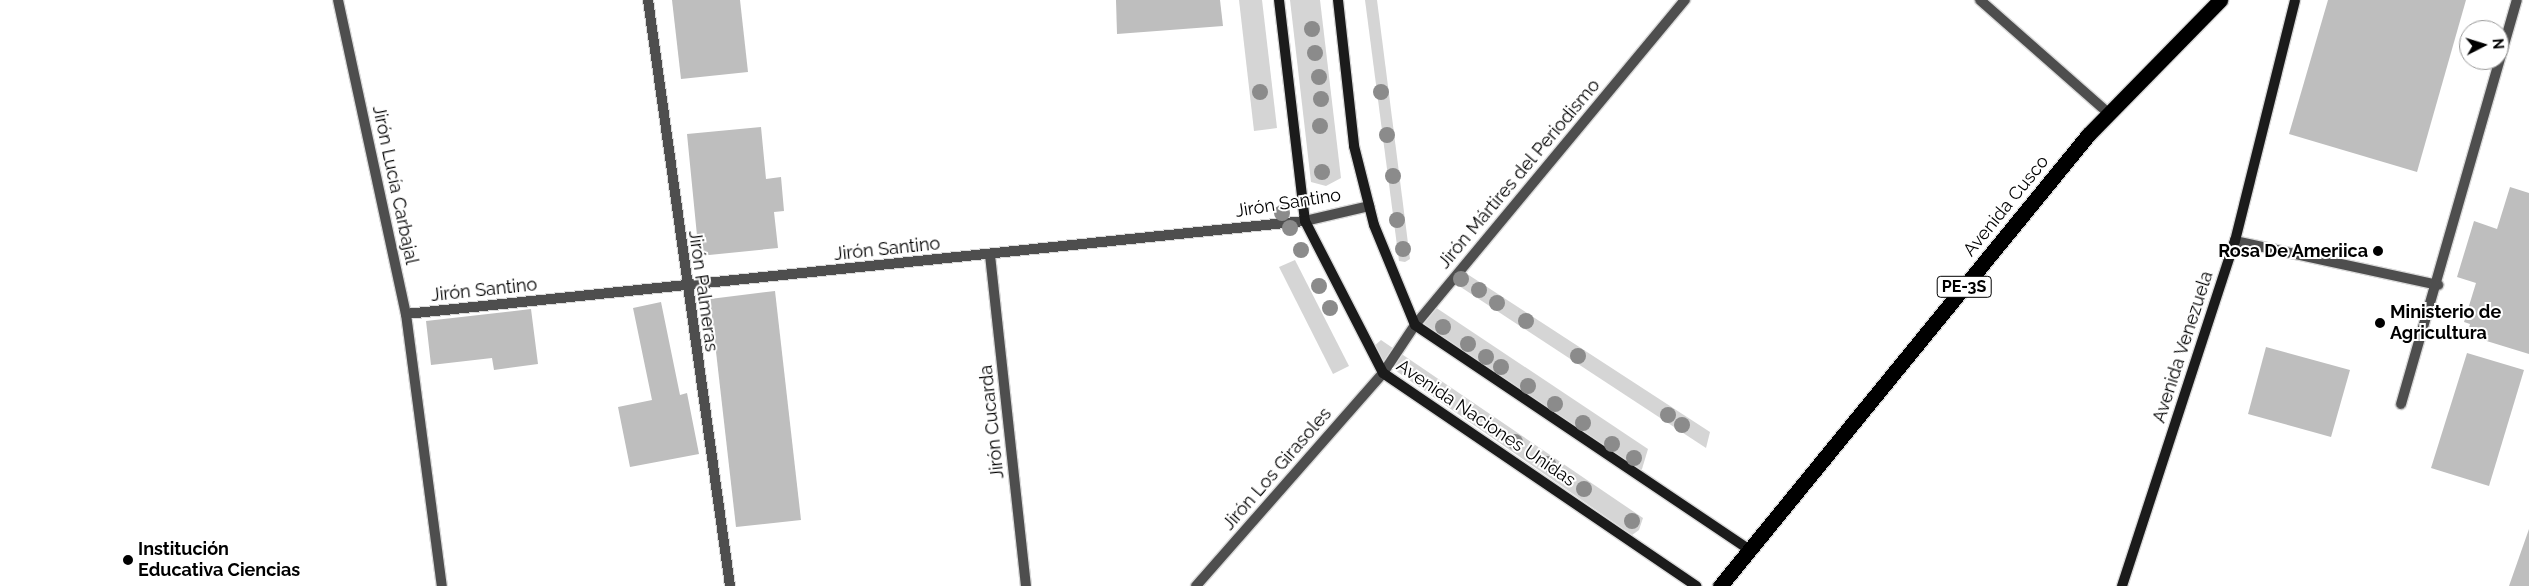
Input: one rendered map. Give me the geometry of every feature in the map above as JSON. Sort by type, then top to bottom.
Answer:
[{"type":"highway","name":"Avenida Cusco","points":[[1720,586],[2107,112],[2220,0]]},
{"type":"street","name":"Jirón Lucía Carbajal","points":[[338,0],[406,314],[442,586]]},
{"type":"street","name":"Jirón Palmeras","points":[[648,0],[685,286],[730,586]]},
{"type":"street","name":"Avenida Naciones Unidas","points":[[1279,0],[1305,221],[1384,373],[1697,586]]},
{"type":"street","points":[[1338,0],[1354,146],[1370,206],[1416,325],[1750,550]]},
{"type":"street","name":"Jirón Mártires del Periodismo","points":[[1384,373],[1416,325],[1685,0]]},
{"type":"street","points":[[1980,0],[2107,112]]},
{"type":"street","name":"Avenida Venezuela","points":[[2122,586],[2235,240],[2295,0]]},
{"type":"street","points":[[2400,404],[2438,285],[2517,0]]},
{"type":"street","name":"Jirón Santino","points":[[406,314],[1305,221],[1370,206]]},
{"type":"street","points":[[2235,240],[2438,285]]},
{"type":"street","name":"Jirón Cucarda","points":[[990,255],[1026,586]]},
{"type":"street","name":"Jirón Los Girasoles","points":[[1196,586],[1384,373]]},
{"type":"shaded area","points":[[1239,0],[1262,0],[1277,128],[1254,131]]},
{"type":"shaded area","points":[[1290,0],[1320,0],[1341,178],[1326,186],[1311,182]]},
{"type":"shaded area","points":[[1365,0],[1377,0],[1410,259],[1405,262],[1399,261]]},
{"type":"shaded area","points":[[1295,260],[1349,366],[1333,374],[1279,267]]},
{"type":"shaded area","points":[[1461,270],[1710,432],[1706,448],[1453,282]]},
{"type":"shaded area","points":[[1435,307],[1648,449],[1642,469],[1639,471],[1423,331],[1422,318]]},
{"type":"shaded area","points":[[1381,340],[1643,518],[1639,530],[1632,535],[1376,357],[1373,347]]},
{"type":"building","points":[[672,0],[740,0],[748,72],[681,79]]},
{"type":"building","points":[[1116,0],[1220,0],[1223,26],[1117,34]]},
{"type":"building","points":[[2328,0],[2466,0],[2417,172],[2289,134]]},
{"type":"building","points":[[761,127],[766,179],[781,177],[784,211],[774,212],[778,248],[699,256],[687,134]]},
{"type":"building","points":[[2510,187],[2529,193],[2529,354],[2467,335],[2470,324],[2464,322],[2476,283],[2457,277],[2474,221],[2497,229]]},
{"type":"building","points":[[775,291],[801,520],[736,527],[710,299]]},
{"type":"building","points":[[661,302],[680,395],[687,393],[699,454],[630,467],[618,407],[652,400],[633,308]]},
{"type":"building","points":[[531,309],[538,364],[494,370],[492,358],[431,365],[426,321]]},
{"type":"building","points":[[2266,347],[2350,370],[2331,437],[2248,414]]},
{"type":"building","points":[[2467,353],[2524,370],[2489,486],[2431,468]]},
{"type":"building","points":[[2529,529],[2529,586],[2509,586]]},
{"type":"place","name":"Rosa De Ameriica","points":[[2378,251]]},
{"type":"place","name":"Ministerio de Agricultura","points":[[2380,323]]},
{"type":"place","name":"Institución Educativa Ciencias","points":[[128,560]]}]
